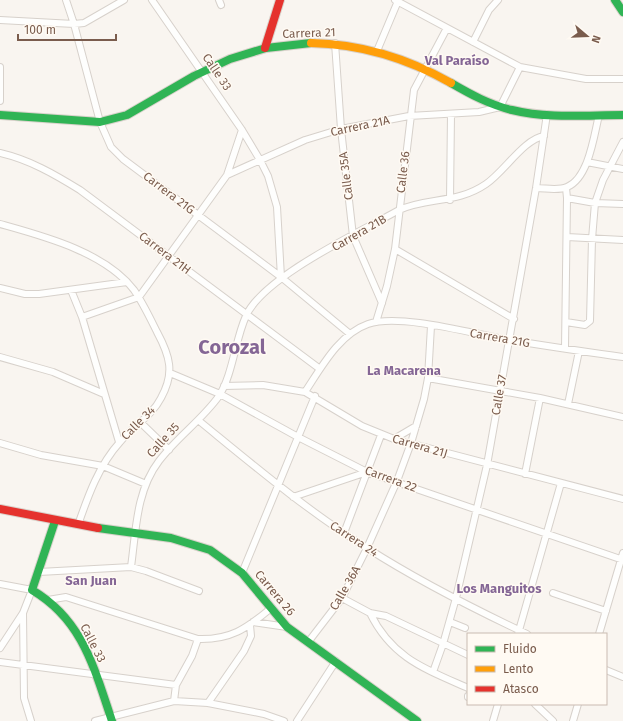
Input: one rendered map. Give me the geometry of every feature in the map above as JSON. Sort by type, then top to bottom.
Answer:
[{"type":"main road","points":[[265,48],[280,0]]},
{"type":"main road","points":[[615,0],[623,12]]},
{"type":"main road","name":"Carrera 21","points":[[0,115],[100,122],[128,115],[203,73],[237,57],[265,48],[291,44],[335,43],[377,51],[424,68],[500,108],[547,114],[623,115]]},
{"type":"main road","name":"Carrera 26","points":[[0,508],[78,525],[171,538],[192,543],[210,550],[242,573],[252,583],[270,609],[287,627],[309,641],[417,721]]},
{"type":"main road","points":[[32,590],[55,520]]},
{"type":"main road","name":"Calle 33","points":[[32,590],[48,600],[59,610],[79,638],[96,676],[111,718]]},
{"type":"street","name":"Carrera 21G","points":[[66,0],[74,24],[100,122],[110,147],[123,159],[281,277],[350,334]]},
{"type":"street","points":[[0,20],[74,24],[84,22],[124,0]]},
{"type":"street","name":"Calle 33","points":[[152,0],[242,130],[260,160],[271,184],[276,207],[281,277]]},
{"type":"street","points":[[377,51],[397,0],[520,67],[571,77],[623,79]]},
{"type":"street","points":[[473,42],[489,10],[498,0]]},
{"type":"street","name":"Calle 36","points":[[376,322],[382,304],[394,249],[409,116],[414,90],[424,68],[446,28]]},
{"type":"street","name":"Calle 35A","points":[[335,43],[341,129],[353,236],[382,304]]},
{"type":"street","points":[[0,67],[0,101]]},
{"type":"street","points":[[500,108],[520,67]]},
{"type":"street","name":"Carrera 21A","points":[[227,175],[305,140],[341,129],[409,116],[490,111],[500,108]]},
{"type":"street","points":[[450,200],[451,114]]},
{"type":"street","name":"Calle 37","points":[[433,672],[450,622],[488,465],[499,390],[514,319],[547,114]]},
{"type":"street","points":[[536,188],[566,188],[578,180],[586,162],[599,115]]},
{"type":"street","name":"Carrera 21A","points":[[139,297],[197,214],[227,175],[242,130]]},
{"type":"street","name":"Carrera 21B","points":[[224,386],[246,315],[263,294],[281,277],[398,210],[419,203],[450,200],[465,195],[486,184],[506,167],[532,140],[544,136]]},
{"type":"street","points":[[566,322],[585,325],[590,321],[592,239],[595,203],[609,167],[623,142]]},
{"type":"street","name":"Carrera 21H","points":[[0,153],[21,158],[42,167],[80,190],[320,369]]},
{"type":"street","points":[[586,162],[623,169]]},
{"type":"street","points":[[565,348],[566,188]]},
{"type":"street","points":[[567,198],[595,203],[623,204]]},
{"type":"street","points":[[0,224],[55,240],[116,271],[139,297],[82,317]]},
{"type":"street","points":[[566,237],[623,240]]},
{"type":"street","points":[[394,249],[514,319]]},
{"type":"street","points":[[0,288],[25,294],[71,290],[127,282]]},
{"type":"street","points":[[71,290],[82,317],[104,394],[120,442]]},
{"type":"street","name":"Calle 34","points":[[78,525],[89,493],[102,466],[120,442],[161,399],[167,385],[170,373],[170,364],[166,352],[139,297]]},
{"type":"street","name":"Carrera 21G","points":[[376,322],[405,322],[623,357]]},
{"type":"street","points":[[305,392],[320,369],[350,334],[360,328],[376,322]]},
{"type":"street","name":"Calle 36A","points":[[309,641],[342,598],[367,548],[397,481],[411,443],[428,378],[431,326]]},
{"type":"street","points":[[568,404],[579,351]]},
{"type":"street","points":[[0,357],[53,372],[104,394]]},
{"type":"street","name":"Carrera 22","points":[[170,373],[220,394],[298,437],[367,472],[397,481],[547,535],[622,558]]},
{"type":"street","points":[[428,378],[540,398],[623,417]]},
{"type":"street","name":"Carrera 21J","points":[[224,386],[263,385],[305,392],[314,396],[345,417],[381,435],[488,465],[623,498]]},
{"type":"street","name":"Calle 35","points":[[131,567],[138,512],[146,484],[153,470],[169,450],[198,420],[220,394],[224,386]]},
{"type":"street","points":[[242,573],[314,396]]},
{"type":"street","points":[[525,474],[540,398]]},
{"type":"street","name":"Carrera 24","points":[[198,420],[278,486],[344,533],[367,548],[519,632]]},
{"type":"street","points":[[140,422],[169,450]]},
{"type":"street","points":[[394,439],[416,426]]},
{"type":"street","points":[[344,533],[381,435]]},
{"type":"street","points":[[0,443],[41,455],[102,466],[146,484]]},
{"type":"street","points":[[294,497],[367,472]]},
{"type":"street","points":[[519,632],[561,483]]},
{"type":"street","points":[[599,633],[622,558]]},
{"type":"street","points":[[39,572],[131,567],[146,571],[199,591]]},
{"type":"street","points":[[0,584],[32,590],[23,613],[0,648]]},
{"type":"street","points":[[553,593],[606,611]]},
{"type":"street","points":[[48,600],[66,597],[198,639],[219,639],[229,636],[252,624],[270,609]]},
{"type":"street","points":[[342,598],[370,613],[386,616],[443,644],[467,654]]},
{"type":"street","points":[[23,613],[24,698],[31,721]]},
{"type":"street","points":[[370,613],[378,630],[401,655],[467,688]]},
{"type":"street","points":[[450,622],[465,628]]},
{"type":"street","points":[[252,624],[287,627]]},
{"type":"street","points":[[208,703],[244,651],[251,636],[252,624]]},
{"type":"street","points":[[174,701],[176,685],[192,656],[198,639]]},
{"type":"street","points":[[296,721],[336,661]]},
{"type":"street","points":[[0,662],[96,676],[176,685]]},
{"type":"street","points":[[607,670],[623,677]]},
{"type":"street","points":[[95,721],[174,701],[208,703],[264,714],[284,721]]},
{"type":"street","points":[[493,721],[498,705]]},
{"type":"street","points":[[536,705],[553,721]]},
{"type":"street","points":[[573,721],[578,705]]},
{"type":"traffic: fast","points":[[615,0],[623,12]]},
{"type":"traffic: fast","points":[[0,115],[100,122],[127,115],[194,76],[230,59],[266,48],[311,43]]},
{"type":"traffic: fast","points":[[451,83],[488,102],[504,108],[526,113],[553,116],[623,115]]},
{"type":"traffic: fast","points":[[55,521],[32,590],[49,602],[75,631],[92,664],[112,721]]},
{"type":"traffic: fast","points":[[98,528],[171,538],[210,550],[242,573],[287,627],[417,721]]},
{"type":"traffic: slow","points":[[311,43],[348,46],[383,54],[418,66],[451,83]]},
{"type":"traffic: jam","points":[[265,48],[280,0]]},
{"type":"traffic: jam","points":[[0,509],[98,528]]},
{"type":"district","name":"Val Paraíso","points":[[457,60]]},
{"type":"district","name":"Corozal","points":[[232,347]]},
{"type":"district","name":"La Macarena","points":[[404,370]]},
{"type":"district","name":"San Juan","points":[[91,580]]},
{"type":"district","name":"Los Manguitos","points":[[499,588]]}]
